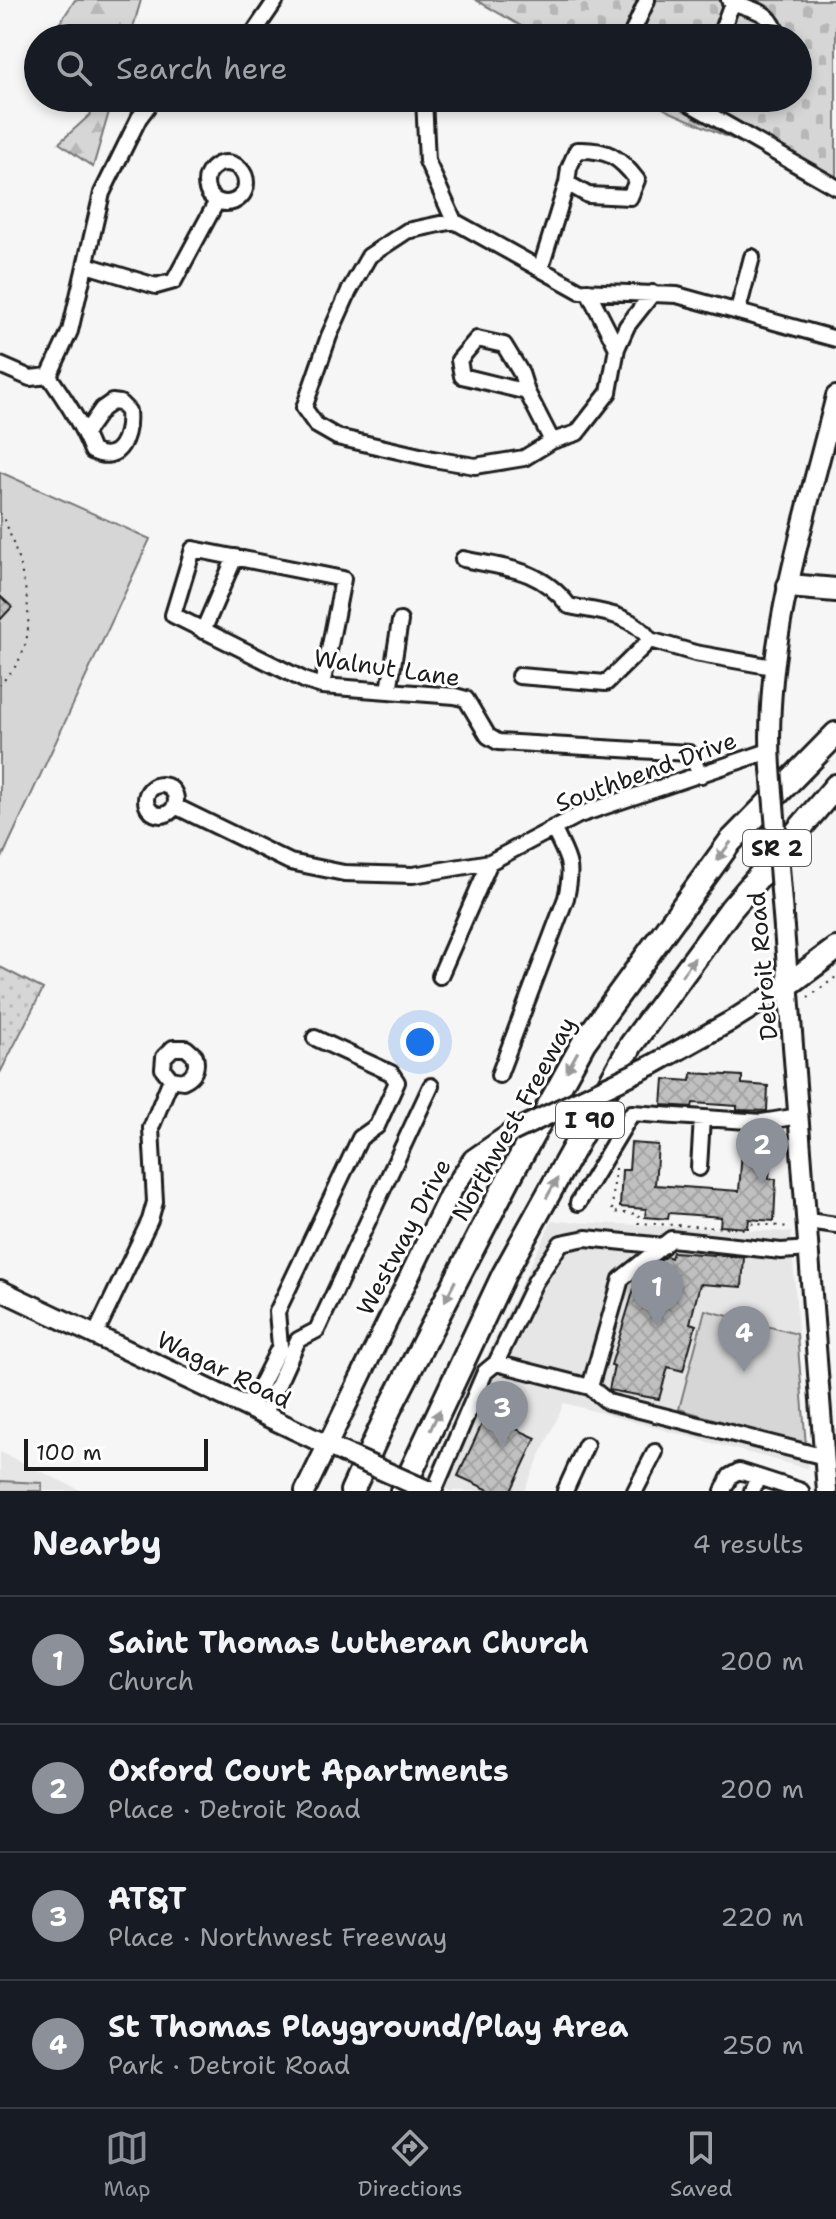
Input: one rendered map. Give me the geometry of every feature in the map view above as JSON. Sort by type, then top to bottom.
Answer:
[{"type":"highway","points":[[789,586],[836,590]]},
{"type":"highway","name":"Northwest Freeway","points":[[352,1491],[390,1408],[509,1178],[584,1042],[730,842],[836,734]]},
{"type":"highway","name":"I 90","points":[[402,1491],[504,1274],[631,1045],[731,909],[836,786]]},
{"type":"highway","points":[[789,984],[836,949]]},
{"type":"main road","name":"Detroit Road","points":[[827,1491],[810,1249],[800,1224],[799,1116],[770,759],[773,667],[789,586],[836,396]]},
{"type":"main road","name":"Westway Drive","points":[[305,1491],[449,1195],[473,1159],[512,1132],[652,1065],[789,984]]},
{"type":"main road","name":"Wagar Road","points":[[0,1290],[348,1455],[431,1491]]},
{"type":"street","points":[[636,24],[647,0]]},
{"type":"street","points":[[258,24],[270,2]]},
{"type":"street","points":[[724,24],[732,2],[767,16],[775,24]]},
{"type":"street","points":[[49,376],[70,331],[102,193],[144,112]]},
{"type":"street","points":[[425,112],[427,161],[454,221],[580,291],[677,295],[836,339]]},
{"type":"street","points":[[705,112],[836,187]]},
{"type":"street","points":[[541,267],[577,150],[599,149],[625,163],[637,180],[630,197],[588,195],[567,183]]},
{"type":"street","points":[[86,265],[156,286],[174,281],[217,201]]},
{"type":"street","points":[[454,221],[407,231],[369,256],[329,336],[304,408],[316,425],[337,437],[475,466],[524,458],[552,441],[577,433],[609,392],[617,348],[627,326],[653,293]]},
{"type":"street","points":[[738,310],[752,257]]},
{"type":"street","points":[[588,291],[617,348]]},
{"type":"street","points":[[527,392],[462,376],[459,360],[477,339],[504,345],[521,373],[527,392],[552,441]]},
{"type":"street","points":[[0,365],[30,378],[49,376]]},
{"type":"street","points":[[49,376],[85,433]]},
{"type":"street","name":"Walnut Lane","points":[[322,686],[343,579],[193,549],[173,615],[306,681],[322,686],[466,699],[488,736],[498,742],[689,753],[701,775]]},
{"type":"street","points":[[203,631],[235,557]]},
{"type":"street","points":[[463,559],[529,573],[555,587],[569,606],[627,618],[641,627],[650,640],[695,653],[773,667]]},
{"type":"street","points":[[389,691],[400,621]]},
{"type":"street","points":[[519,676],[606,683],[650,640]]},
{"type":"street","name":"Southbend Drive","points":[[175,806],[290,862],[344,873],[413,875],[490,862],[579,815],[701,775],[770,759]]},
{"type":"street","points":[[499,1075],[566,898],[572,873],[553,828]]},
{"type":"street","points":[[440,976],[490,862]]},
{"type":"street","points":[[256,1412],[280,1346],[277,1312],[360,1138],[377,1126],[397,1082],[391,1073],[315,1038]]},
{"type":"street","points":[[95,1335],[150,1220],[155,1202],[151,1128],[171,1079]]},
{"type":"street","points":[[256,1412],[298,1340],[317,1330],[431,1086]]},
{"type":"street","points":[[578,1203],[632,1113],[762,1122],[799,1116]]},
{"type":"street","points":[[699,1168],[702,1118]]},
{"type":"street","points":[[800,1224],[836,1225]]},
{"type":"street","points":[[431,1491],[485,1372],[496,1363],[535,1282],[561,1243],[586,1238],[663,1246]]},
{"type":"street","points":[[590,1387],[621,1279],[671,1239],[781,1251],[810,1249]]},
{"type":"street","points":[[496,1363],[590,1387],[608,1402],[825,1457]]},
{"type":"street","points":[[565,1491],[586,1445]]},
{"type":"street","points":[[635,1491],[655,1452]]},
{"type":"street","points":[[723,1491],[730,1476],[739,1471],[755,1484],[792,1490]]},
{"type":"path","points":[[0,513],[23,574],[27,605],[26,637],[20,660],[0,685]]},
{"type":"path","points":[[808,998],[836,977]]},
{"type":"path","points":[[615,1165],[612,1212],[639,1214],[638,1223],[747,1229],[747,1223],[800,1224]]},
{"type":"shaded area","points":[[552,1221],[791,1232],[808,1469],[564,1403],[524,1491],[450,1491],[445,1488],[451,1474],[433,1466]]},
{"type":"shaded area","points":[[0,1452],[82,1491],[0,1491]]},
{"type":"green space","points":[[75,0],[141,0],[134,24],[59,24]]},
{"type":"green space","points":[[476,0],[836,0],[836,184],[670,112],[812,112],[812,24],[518,24]]},
{"type":"green space","points":[[109,112],[93,167],[59,143],[91,114]]},
{"type":"green space","points":[[0,472],[150,539],[0,862]]},
{"type":"green space","points":[[0,967],[43,989],[0,1073]]},
{"type":"green space","points":[[705,1310],[797,1334],[806,1446],[679,1409]]},
{"type":"green space","points":[[0,1481],[42,1483],[42,1491],[0,1491]]},
{"type":"building","points":[[0,596],[12,607],[0,620]]},
{"type":"building","points":[[692,1073],[742,1076],[742,1084],[768,1086],[767,1111],[693,1103],[692,1107],[662,1105],[664,1079],[691,1081]]},
{"type":"building","points":[[743,1137],[772,1139],[769,1179],[776,1179],[774,1221],[749,1219],[748,1228],[720,1226],[721,1217],[669,1213],[668,1219],[645,1217],[646,1209],[620,1207],[622,1170],[629,1170],[631,1143],[658,1145],[655,1185],[739,1191]]},
{"type":"building","points":[[673,1252],[744,1257],[742,1287],[700,1284],[690,1323],[696,1325],[683,1371],[668,1367],[659,1399],[609,1390],[614,1366],[611,1365],[634,1289],[656,1277],[661,1260],[666,1256],[671,1258]]},
{"type":"building","points":[[486,1415],[536,1438],[511,1491],[491,1491],[458,1476]]},
{"type":"place","name":"Oxford Court Apartments","points":[[762,1184]]},
{"type":"place","name":"Saint Thomas Lutheran Church","points":[[657,1326]]},
{"type":"place","name":"St Thomas Playground/Play Area","points":[[744,1372]]},
{"type":"place","name":"AT&T","points":[[502,1447]]}]
